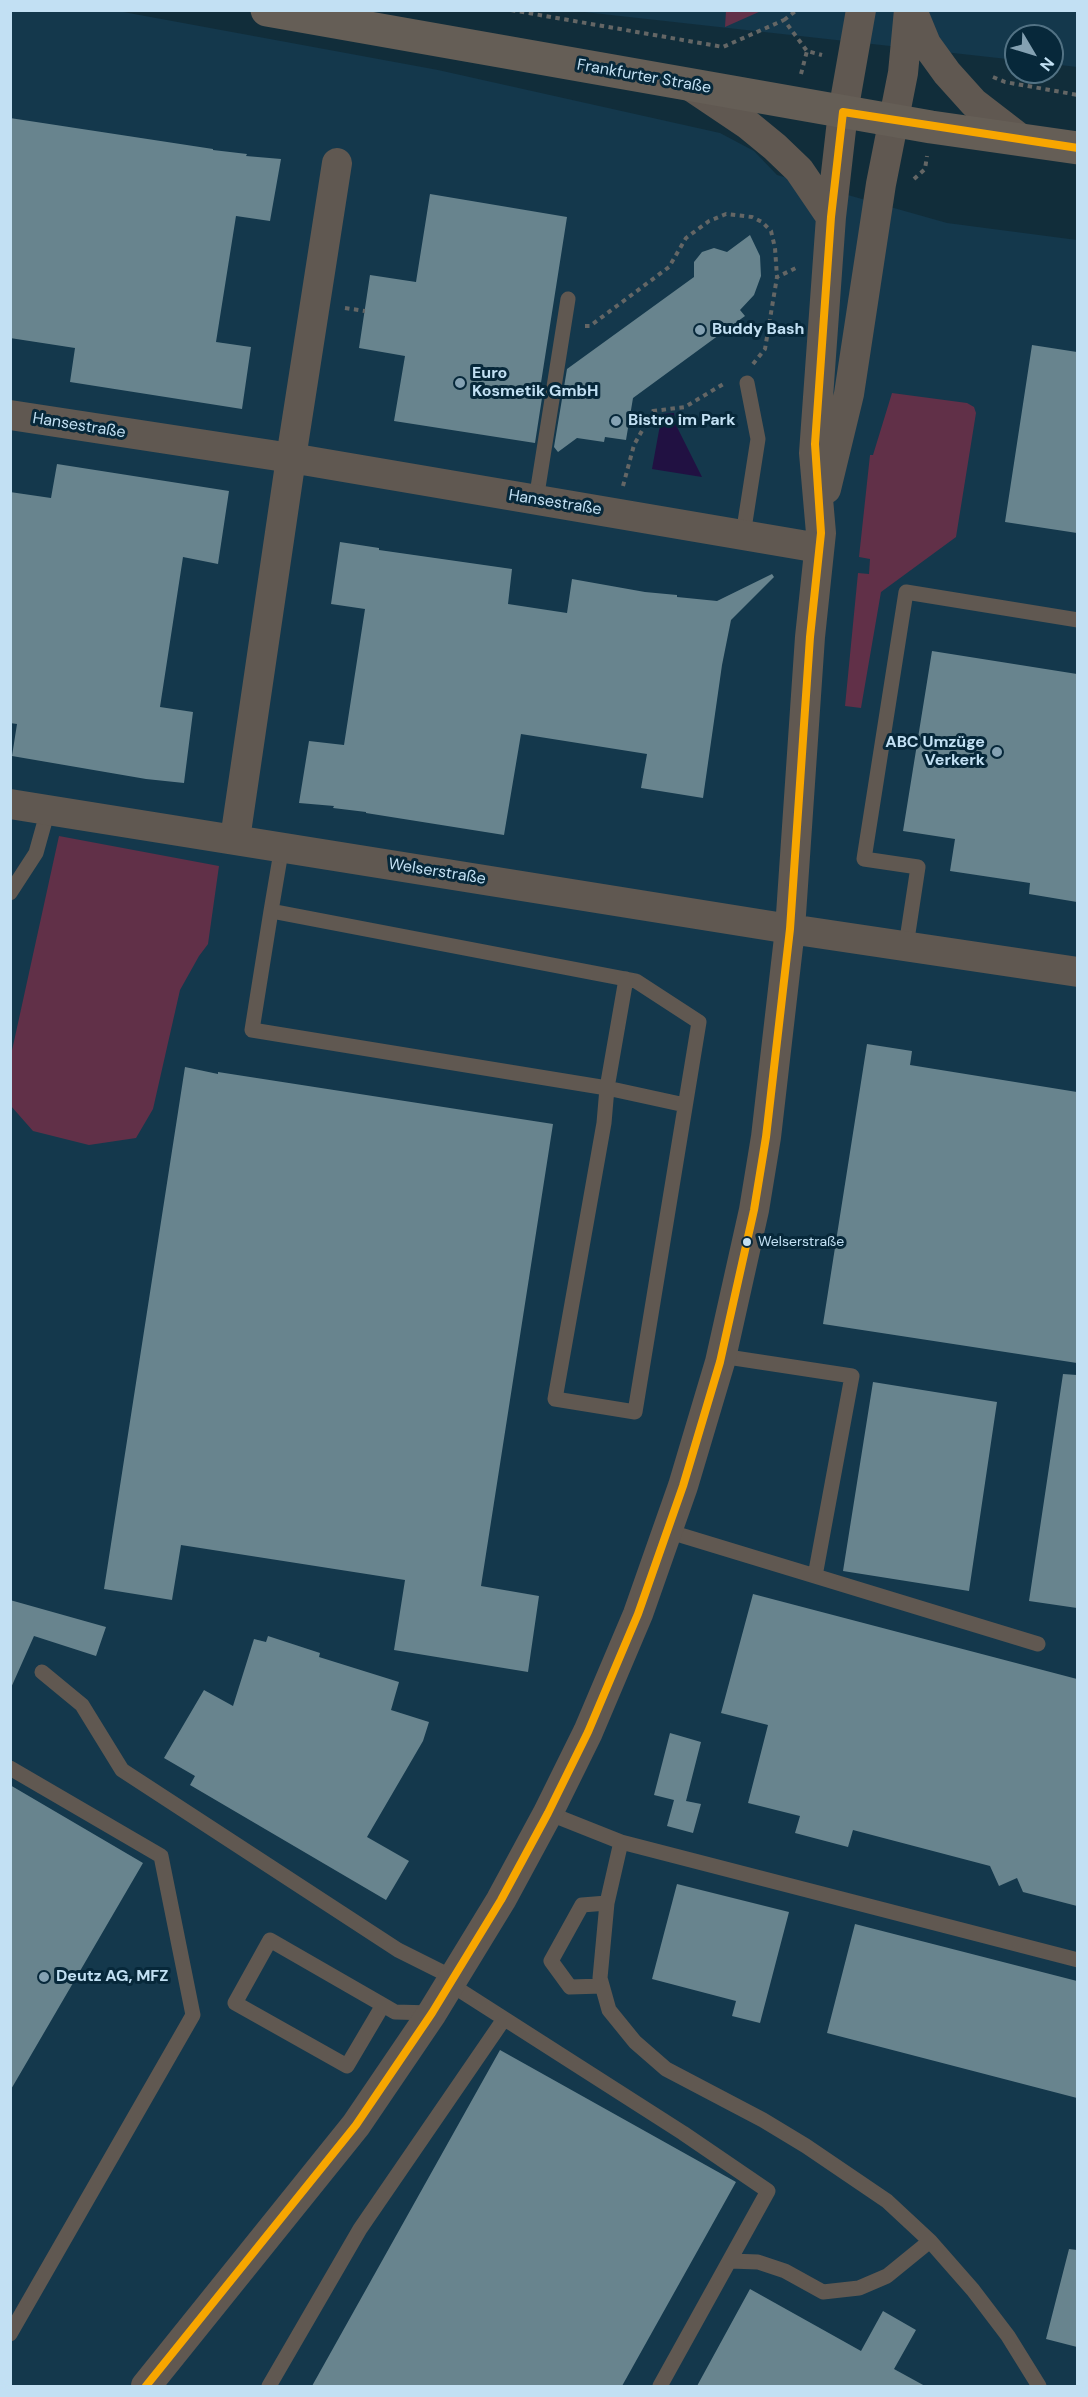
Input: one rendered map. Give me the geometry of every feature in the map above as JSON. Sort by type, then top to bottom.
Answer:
[{"type":"main road","name":"Frankfurter Straße","points":[[267,10],[843,112],[1077,148]]},
{"type":"street","points":[[146,2386],[356,2125],[432,2013],[501,1900],[548,1813],[588,1731],[633,1624],[682,1486],[721,1356],[758,1189],[766,1137],[790,928],[810,637],[821,533],[815,444],[831,217],[843,112],[861,10]]},
{"type":"street","points":[[820,510],[849,394],[881,184],[903,73],[911,10]]},
{"type":"street","name":"Frankfurter Straße","points":[[911,10],[926,44],[947,72],[974,103],[1022,140]]},
{"type":"street","points":[[689,85],[747,124],[775,147],[799,170],[831,217]]},
{"type":"street","points":[[235,839],[337,163]]},
{"type":"street","name":"Hansestraße","points":[[10,415],[291,458],[819,548]]},
{"type":"street","name":"Welserstraße","points":[[10,804],[1077,972]]},
{"type":"lane","points":[[536,500],[568,299]]},
{"type":"lane","points":[[740,381],[758,439],[743,535]]},
{"type":"lane","points":[[906,946],[918,867],[864,859],[906,592],[1077,620]]},
{"type":"lane","points":[[13,884],[36,853],[48,810]]},
{"type":"lane","points":[[282,846],[252,1030],[607,1088],[685,1105]]},
{"type":"lane","points":[[271,911],[626,979],[636,981],[699,1022],[635,1412],[555,1399],[604,1123],[607,1088],[626,979]]},
{"type":"lane","points":[[721,1356],[852,1376],[815,1576]]},
{"type":"lane","points":[[667,1531],[1038,1644]]},
{"type":"lane","points":[[42,1672],[82,1705],[122,1770],[398,1950],[452,1981],[504,2019],[768,2191],[660,2386]]},
{"type":"lane","points":[[10,1768],[161,1856],[193,2015],[10,2334]]},
{"type":"lane","points":[[548,1813],[621,1842],[1077,1960]]},
{"type":"lane","points":[[621,1842],[607,1903],[600,1978],[609,2010],[635,2042],[666,2069],[806,2146],[887,2201],[930,2241],[973,2290],[1008,2336],[1039,2386]]},
{"type":"lane","points":[[602,1986],[570,1987],[551,1961],[582,1905],[607,1903]]},
{"type":"lane","points":[[382,2005],[347,2066],[236,2003],[270,1940],[395,2012],[432,2013]]},
{"type":"lane","points":[[269,2386],[360,2229],[504,2019]]},
{"type":"lane","points":[[730,2261],[758,2262],[784,2271],[822,2292],[859,2288],[887,2276],[930,2241]]},
{"type":"path","points":[[512,10],[723,47],[784,21],[797,10]]},
{"type":"path","points":[[784,21],[807,51]]},
{"type":"path","points":[[947,72],[964,64],[1005,82],[1077,94]]},
{"type":"path","points":[[564,326],[590,326],[669,267],[687,238],[709,221],[726,214],[752,217],[762,222],[771,231],[777,277],[765,349],[752,366]]},
{"type":"path","points":[[777,277],[799,267]]},
{"type":"path","points":[[614,513],[634,445],[652,411],[685,407],[740,381]]},
{"type":"shaded area","points":[[726,10],[761,11],[725,27]]},
{"type":"shaded area","points":[[11,11],[118,11],[438,70],[720,133],[754,151],[777,175],[947,223],[1077,240],[1077,2386],[11,2386]]},
{"type":"shaded area","points":[[575,11],[1077,11],[1077,67],[1064,65],[1064,24],[1004,24],[1004,59]]},
{"type":"shaded area","points":[[892,393],[967,403],[974,407],[976,413],[956,537],[881,592],[861,708],[845,706],[858,573],[869,574],[870,559],[859,557],[870,455],[873,455]]},
{"type":"shaded area","points":[[674,413],[675,423],[702,477],[652,469],[662,414]]},
{"type":"shaded area","points":[[59,836],[219,866],[208,944],[180,990],[153,1109],[136,1138],[89,1145],[33,1131],[11,1106],[11,1055]]},
{"type":"building","points":[[10,118],[247,154],[246,156],[281,159],[270,221],[236,216],[216,342],[251,347],[242,409],[70,382],[75,348],[10,338]]},
{"type":"building","points":[[430,194],[567,217],[540,389],[544,385],[535,443],[394,421],[405,356],[359,348],[370,275],[416,282]]},
{"type":"building","points":[[750,235],[760,256],[761,276],[754,295],[740,310],[745,316],[633,398],[626,440],[605,437],[604,442],[577,438],[558,452],[554,447],[567,369],[694,277],[694,262],[702,252],[714,248],[727,252]]},
{"type":"building","points":[[1032,345],[1077,352],[1077,533],[1005,522]]},
{"type":"building","points":[[57,464],[229,491],[218,564],[183,557],[160,707],[193,712],[184,783],[146,779],[12,756],[17,724],[10,723],[10,492],[51,498]]},
{"type":"building","points":[[340,542],[379,548],[379,550],[512,569],[508,604],[567,613],[572,579],[645,592],[677,595],[677,597],[717,601],[772,574],[774,577],[731,620],[722,665],[703,798],[641,788],[647,754],[521,734],[504,835],[333,808],[334,806],[299,803],[309,741],[344,745],[365,609],[331,604]]},
{"type":"building","name":"ABC Umzüge Verkerk","points":[[932,651],[1077,674],[1077,902],[1029,894],[1030,883],[950,871],[955,839],[903,831]]},
{"type":"building","points":[[867,1044],[912,1051],[910,1065],[1077,1092],[1077,1363],[823,1324]]},
{"type":"building","points":[[185,1067],[218,1074],[218,1072],[553,1124],[481,1586],[539,1596],[528,1672],[394,1650],[405,1580],[181,1545],[172,1600],[104,1589]]},
{"type":"building","points":[[1063,1374],[1077,1375],[1077,1608],[1029,1601]]},
{"type":"building","points":[[873,1382],[997,1402],[969,1591],[843,1571]]},
{"type":"building","points":[[753,1594],[1077,1679],[1077,1906],[1023,1892],[1017,1878],[999,1886],[990,1866],[853,1830],[848,1847],[795,1833],[800,1816],[748,1803],[768,1725],[721,1713]]},
{"type":"building","points":[[10,1600],[106,1627],[96,1656],[34,1636],[10,1690]]},
{"type":"building","points":[[268,1636],[320,1653],[319,1657],[399,1682],[391,1710],[429,1722],[423,1741],[367,1837],[409,1861],[386,1900],[190,1785],[195,1776],[164,1758],[204,1690],[233,1706],[254,1639],[266,1642]]},
{"type":"building","points":[[670,1733],[701,1742],[686,1801],[701,1804],[693,1833],[667,1826],[674,1800],[654,1795]]},
{"type":"building","name":"Deutz AG, MFZ","points":[[10,1785],[143,1863],[10,2091]]},
{"type":"building","points":[[677,1884],[789,1912],[760,2023],[732,2016],[736,2001],[652,1979]]},
{"type":"building","points":[[855,1924],[1077,1981],[1077,2098],[827,2033]]},
{"type":"building","points":[[500,2050],[736,2182],[622,2386],[312,2386]]},
{"type":"building","points":[[1069,2249],[1077,2250],[1077,2347],[1046,2339]]},
{"type":"building","points":[[750,2289],[861,2351],[883,2311],[916,2330],[894,2369],[925,2386],[697,2386]]},
{"type":"transit line","points":[[146,2386],[356,2125],[432,2013],[501,1900],[588,1732],[638,1614],[683,1486],[720,1362],[754,1210],[766,1137],[790,929],[810,637],[821,533],[815,444],[831,217],[843,112],[1078,148]]},
{"type":"place","name":"Buddy Bash","points":[[700,330]]},
{"type":"place","name":"Euro Kosmetik GmbH","points":[[460,383]]},
{"type":"place","name":"Bistro im Park","points":[[616,421]]},
{"type":"place","name":"ABC Umzüge Verkerk","points":[[997,752]]},
{"type":"place","name":"Welserstraße","points":[[747,1242]]},
{"type":"place","name":"Deutz AG, MFZ","points":[[44,1977]]}]
